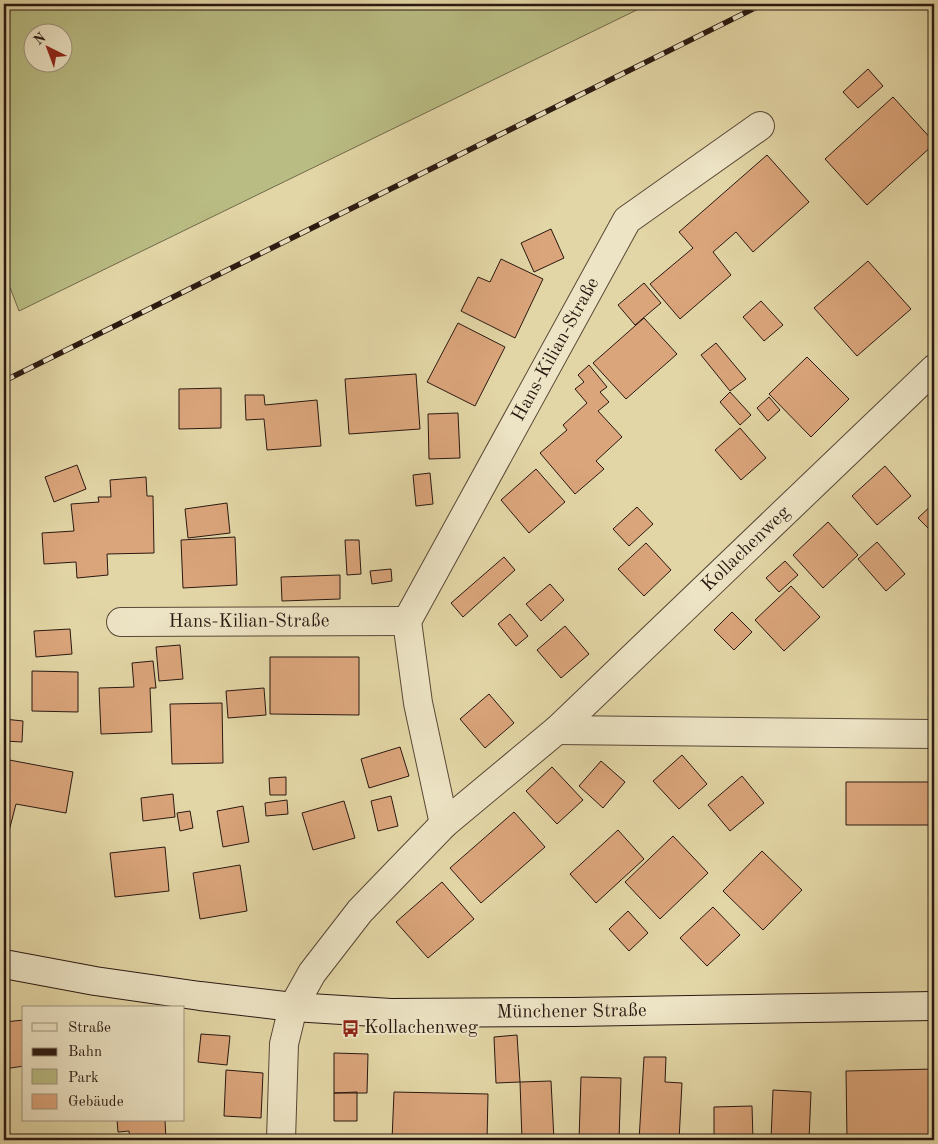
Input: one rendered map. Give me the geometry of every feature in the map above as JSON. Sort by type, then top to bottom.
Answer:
[{"type":"street","name":"Hans-Kilian-Straße","points":[[121,622],[407,621],[627,220],[760,126]]},
{"type":"street","name":"Kollachenweg","points":[[281,1140],[284,1044],[293,1007],[312,973],[360,911],[444,824],[557,730],[934,369]]},
{"type":"street","points":[[407,621],[418,703],[444,824]]},
{"type":"street","points":[[557,730],[934,734]]},
{"type":"street","name":"Münchener Straße","points":[[4,964],[94,981],[180,993],[293,1007],[391,1014],[934,1006]]},
{"type":"green space","points":[[4,4],[649,4],[19,311],[4,272]]},
{"type":"building","points":[[868,69],[883,86],[858,108],[843,92]]},
{"type":"building","points":[[893,97],[934,144],[867,205],[825,159]]},
{"type":"building","points":[[767,155],[809,202],[753,252],[736,232],[713,252],[731,275],[680,319],[650,284],[693,248],[679,232]]},
{"type":"building","points":[[551,229],[564,258],[534,272],[521,243]]},
{"type":"building","points":[[501,259],[543,279],[515,338],[461,311],[478,277],[490,282]]},
{"type":"building","points":[[868,261],[911,309],[857,356],[814,308]]},
{"type":"building","points":[[644,283],[661,303],[635,325],[618,305]]},
{"type":"building","points":[[761,301],[783,325],[764,341],[743,317]]},
{"type":"building","points":[[644,318],[677,354],[626,399],[593,363]]},
{"type":"building","points":[[458,323],[505,347],[475,406],[427,382]]},
{"type":"building","points":[[716,343],[746,379],[730,391],[701,355]]},
{"type":"building","points":[[807,357],[849,399],[811,437],[769,394]]},
{"type":"building","points":[[589,365],[607,387],[600,392],[609,402],[598,411],[622,437],[596,461],[604,469],[575,494],[540,453],[567,430],[563,425],[587,403],[575,389],[584,382],[578,375]]},
{"type":"building","points":[[416,374],[420,429],[349,434],[345,379]]},
{"type":"building","points":[[221,388],[221,428],[179,429],[179,389]]},
{"type":"building","points":[[730,392],[751,415],[740,425],[720,402]]},
{"type":"building","points":[[245,395],[264,395],[265,405],[317,400],[321,446],[267,450],[264,419],[246,420]]},
{"type":"building","points":[[769,397],[780,410],[768,421],[757,408]]},
{"type":"building","points":[[458,413],[460,458],[429,459],[428,414]]},
{"type":"building","points":[[740,428],[766,458],[741,480],[715,450]]},
{"type":"building","points":[[77,465],[86,489],[54,502],[45,477]]},
{"type":"building","points":[[885,466],[911,496],[877,525],[852,496]]},
{"type":"building","points":[[536,469],[565,502],[529,533],[501,500]]},
{"type":"building","points":[[430,473],[433,504],[416,506],[413,475]]},
{"type":"building","points":[[146,477],[147,496],[153,496],[154,553],[107,554],[108,575],[77,578],[76,562],[44,564],[42,533],[74,531],[71,504],[99,502],[98,497],[111,497],[110,480]]},
{"type":"building","points":[[227,503],[230,533],[188,538],[185,509]]},
{"type":"building","points":[[934,503],[934,530],[932,532],[918,518]]},
{"type":"building","points":[[637,507],[653,524],[629,546],[613,529]]},
{"type":"building","points":[[828,522],[858,555],[823,588],[793,555]]},
{"type":"building","points":[[235,537],[237,585],[183,588],[181,540]]},
{"type":"building","points":[[345,540],[359,540],[361,574],[347,575]]},
{"type":"building","points":[[877,542],[905,574],[886,591],[858,559]]},
{"type":"building","points":[[646,543],[671,570],[644,596],[618,569]]},
{"type":"building","points":[[504,557],[515,570],[463,617],[451,603]]},
{"type":"building","points":[[785,561],[798,575],[779,592],[766,578]]},
{"type":"building","points":[[391,569],[392,581],[372,584],[370,571]]},
{"type":"building","points":[[340,575],[340,599],[282,601],[281,577]]},
{"type":"building","points":[[550,584],[564,600],[541,621],[526,604]]},
{"type":"building","points":[[791,586],[820,617],[784,651],[755,620]]},
{"type":"building","points":[[732,612],[752,632],[734,650],[714,630]]},
{"type":"building","points":[[510,614],[528,636],[516,646],[498,624]]},
{"type":"building","points":[[565,626],[589,654],[561,678],[537,650]]},
{"type":"building","points":[[70,629],[72,654],[36,657],[34,631]]},
{"type":"building","points":[[180,645],[183,679],[159,681],[156,647]]},
{"type":"building","points":[[270,657],[359,657],[359,715],[270,714]]},
{"type":"building","points":[[153,661],[156,688],[150,688],[152,732],[101,734],[99,688],[134,687],[132,663]]},
{"type":"building","points":[[32,671],[78,672],[78,712],[32,711]]},
{"type":"building","points":[[264,688],[266,715],[228,718],[226,691]]},
{"type":"building","points":[[489,694],[514,723],[485,748],[460,719]]},
{"type":"building","points":[[222,703],[223,763],[172,764],[170,704]]},
{"type":"building","points":[[4,719],[23,721],[22,742],[4,741]]},
{"type":"building","points":[[400,747],[409,776],[369,788],[361,759]]},
{"type":"building","points":[[682,755],[707,784],[679,809],[653,781]]},
{"type":"building","points":[[4,759],[73,772],[66,813],[16,804],[7,839],[4,838]]},
{"type":"building","points":[[601,761],[625,782],[603,808],[579,786]]},
{"type":"building","points":[[552,767],[583,800],[557,824],[526,791]]},
{"type":"building","points":[[742,776],[764,803],[730,831],[708,805]]},
{"type":"building","points":[[286,777],[286,795],[270,795],[269,778]]},
{"type":"building","points":[[846,782],[929,782],[929,825],[846,825]]},
{"type":"building","points":[[173,794],[175,817],[143,821],[141,798]]},
{"type":"building","points":[[391,796],[398,826],[378,831],[371,801]]},
{"type":"building","points":[[287,800],[288,814],[266,816],[265,803]]},
{"type":"building","points":[[344,801],[355,838],[313,850],[302,813]]},
{"type":"building","points":[[243,806],[249,842],[223,847],[217,811]]},
{"type":"building","points":[[190,811],[193,828],[180,831],[177,813]]},
{"type":"building","points":[[514,812],[545,847],[481,903],[450,868]]},
{"type":"building","points":[[618,830],[644,859],[596,903],[570,874]]},
{"type":"building","points":[[673,836],[708,873],[660,919],[625,882]]},
{"type":"building","points":[[165,847],[169,891],[115,897],[110,853]]},
{"type":"building","points":[[762,851],[802,890],[763,930],[723,891]]},
{"type":"building","points":[[240,865],[247,911],[200,919],[193,873]]},
{"type":"building","points":[[442,882],[474,919],[428,958],[396,922]]},
{"type":"building","points":[[713,907],[740,935],[707,966],[680,938]]},
{"type":"building","points":[[628,911],[648,933],[629,951],[609,929]]},
{"type":"building","points":[[22,1020],[22,1066],[4,1069],[4,1022]]},
{"type":"building","points":[[201,1034],[230,1036],[227,1065],[198,1062]]},
{"type":"building","points":[[517,1035],[520,1082],[496,1083],[494,1037]]},
{"type":"building","points":[[334,1053],[368,1054],[367,1093],[334,1093]]},
{"type":"building","points":[[644,1057],[666,1057],[665,1082],[682,1083],[679,1140],[639,1140]]},
{"type":"building","points":[[934,1069],[934,1140],[847,1140],[846,1071]]},
{"type":"building","points":[[226,1070],[263,1073],[261,1118],[224,1116]]},
{"type":"building","points":[[581,1077],[621,1078],[619,1140],[579,1140]]},
{"type":"building","points":[[551,1081],[554,1140],[522,1140],[520,1082]]},
{"type":"building","points":[[773,1090],[811,1092],[809,1140],[771,1140]]},
{"type":"building","points":[[357,1092],[357,1121],[334,1121],[334,1093]]},
{"type":"building","points":[[394,1092],[488,1094],[487,1140],[392,1140]]},
{"type":"building","points":[[752,1106],[753,1140],[714,1140],[714,1107]]},
{"type":"building","points":[[117,1122],[165,1122],[166,1140],[130,1140],[129,1131],[118,1132]]},
{"type":"railway","points":[[4,381],[763,4]]},
{"type":"place","name":"Kollachenweg","points":[[350,1028]]}]
